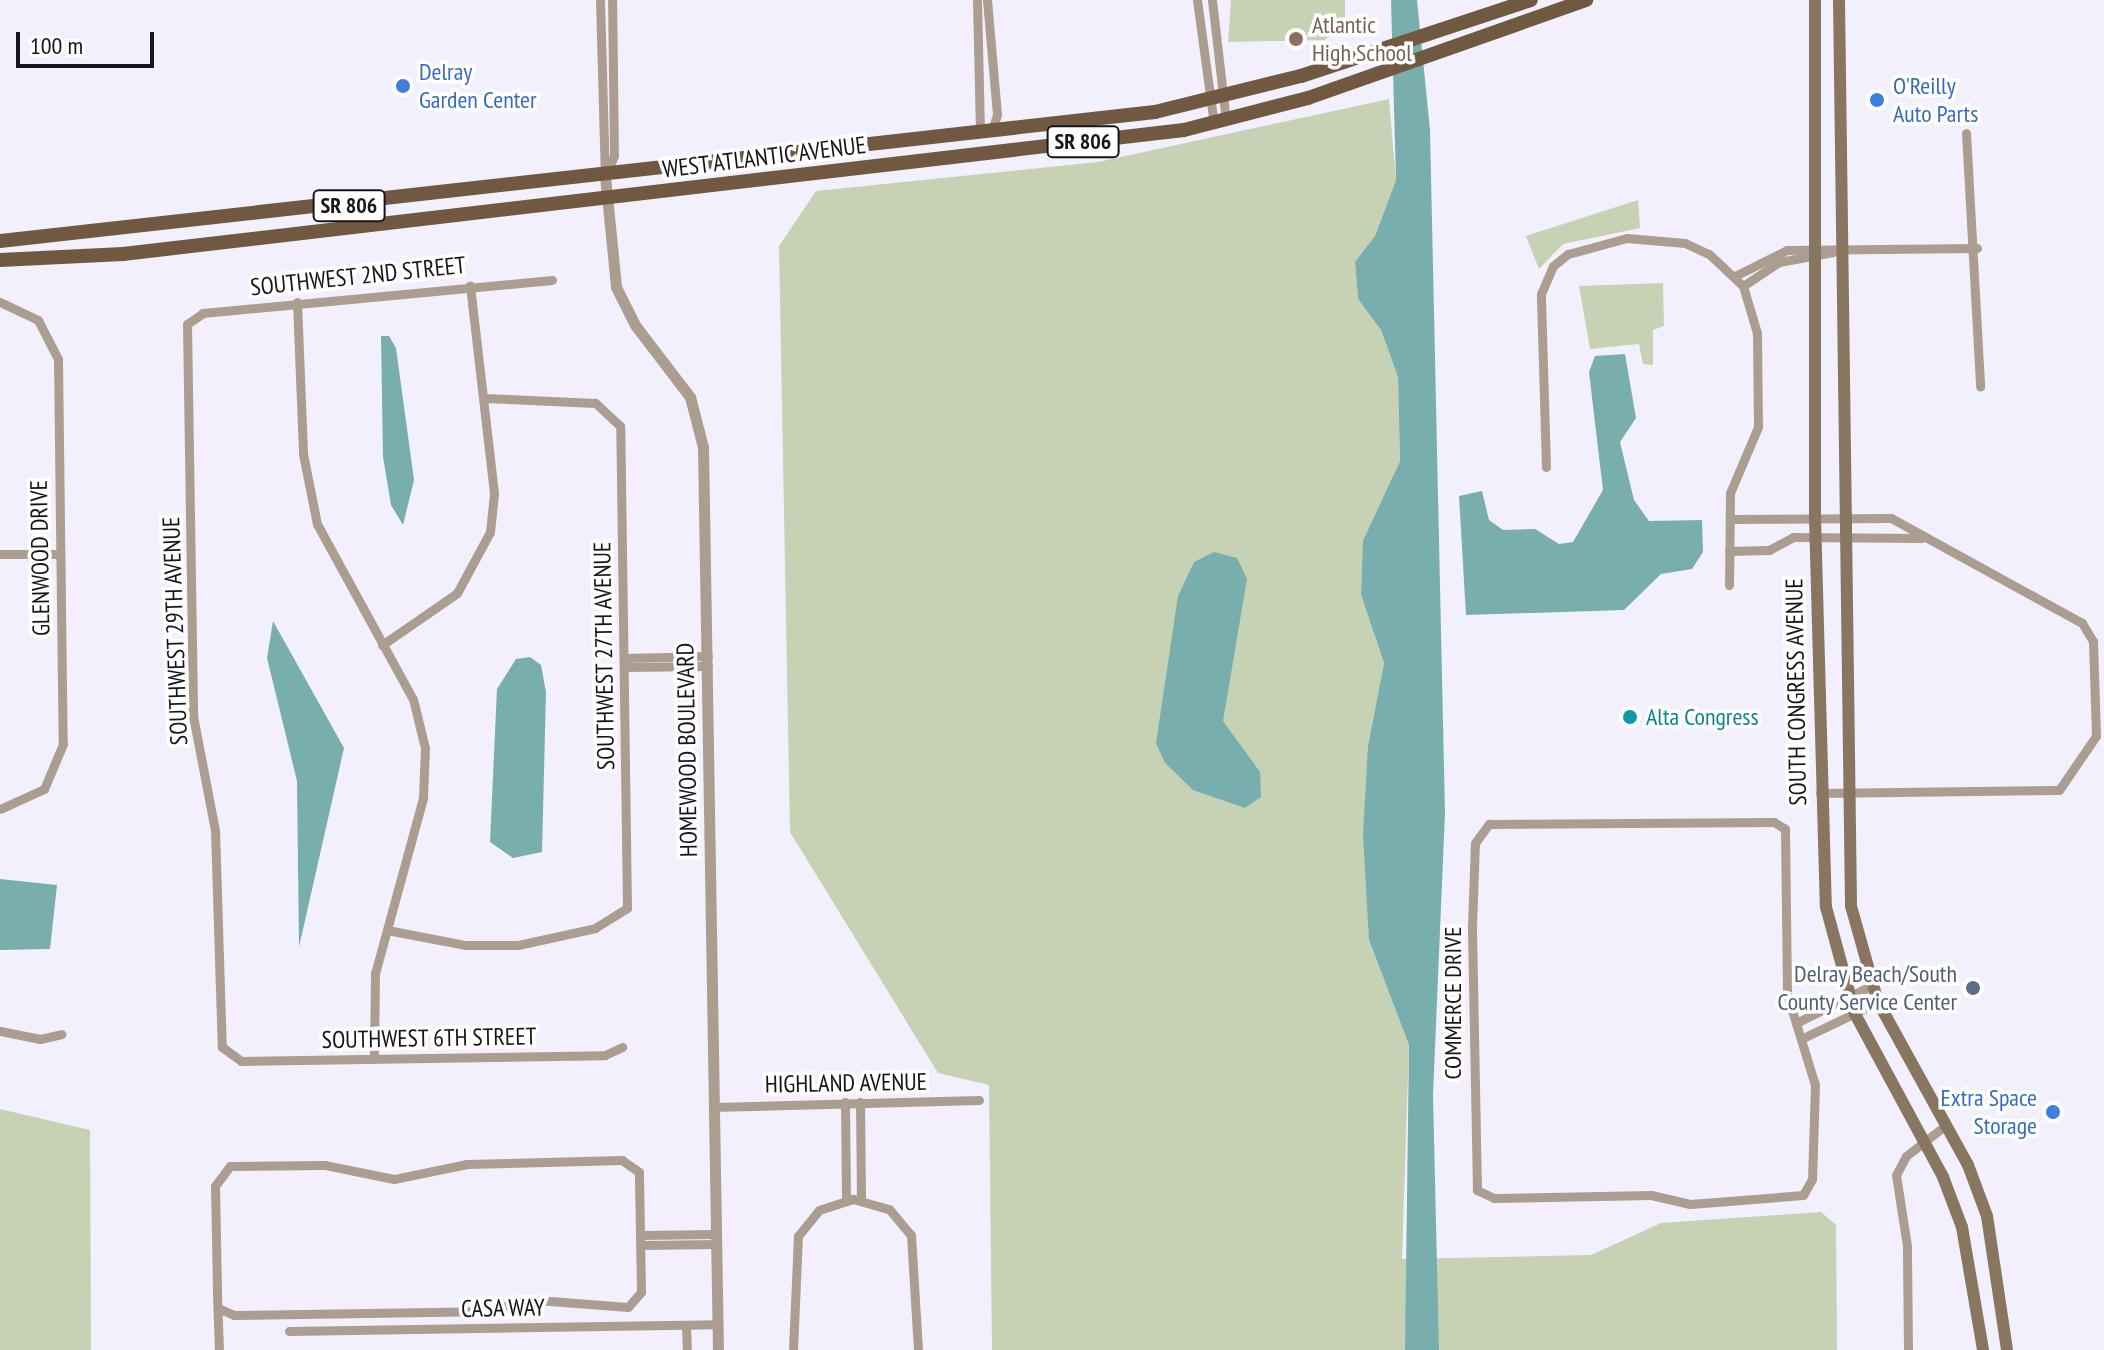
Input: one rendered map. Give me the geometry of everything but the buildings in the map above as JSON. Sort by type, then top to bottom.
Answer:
[{"type":"main road","name":"WEST ATLANTIC AVENUE","points":[[0,241],[308,211],[986,132],[1215,99],[1531,0]]},
{"type":"main road","name":"WEST ATLANTIC AVENUE","points":[[0,260],[310,232],[952,158],[1220,123],[1520,28],[1586,0]]},
{"type":"main road","name":"SOUTH CONGRESS AVENUE","points":[[1815,0],[1815,518],[1820,793],[1826,907],[1855,1014],[1924,1140],[1974,1268],[1983,1350]]},
{"type":"main road","name":"SOUTH CONGRESS AVENUE","points":[[1839,0],[1842,516],[1846,795],[1851,906],[1878,1002],[1946,1125],[1987,1216],[2007,1350]]},
{"type":"main road","points":[[1814,58],[1838,86]]},
{"type":"main road","points":[[952,158],[986,132]]},
{"type":"main road","points":[[308,211],[310,232]]},
{"type":"street","points":[[600,0],[605,176]]},
{"type":"street","points":[[605,176],[614,156],[612,0]]},
{"type":"street","points":[[977,0],[986,132]]},
{"type":"street","points":[[986,132],[997,115],[987,0]]},
{"type":"street","points":[[1197,0],[1220,123]]},
{"type":"street","points":[[1212,0],[1215,99]]},
{"type":"street","points":[[1512,7],[1520,28]]},
{"type":"street","points":[[1966,133],[1969,224],[1977,248],[1980,387]]},
{"type":"street","name":"HOMEWOOD BOULEVARD","points":[[605,176],[610,266],[623,306],[690,397],[701,429],[708,661],[718,1350]]},
{"type":"street","points":[[1546,467],[1541,294],[1553,266],[1603,242],[1656,238],[1709,254],[1743,286],[1757,333],[1758,427],[1730,493],[1729,585]]},
{"type":"street","points":[[1743,286],[1779,262],[1814,254],[1840,250],[1977,248]]},
{"type":"street","points":[[1735,276],[1775,252],[1814,254]]},
{"type":"street","name":"SOUTHWEST 2ND STREET","points":[[185,337],[197,315],[297,302],[552,280]]},
{"type":"street","points":[[382,645],[447,602],[482,556],[494,493],[470,285]]},
{"type":"street","name":"GLENWOOD DRIVE","points":[[0,302],[38,320],[56,352],[61,758],[38,794],[0,809]]},
{"type":"street","points":[[297,302],[311,505],[333,565],[413,699],[425,748],[423,798],[375,973],[374,1059]]},
{"type":"street","name":"SOUTHWEST 29TH AVENUE","points":[[185,337],[193,716],[215,830],[222,1047],[234,1060]]},
{"type":"street","name":"SOUTHWEST 27TH AVENUE","points":[[387,930],[452,944],[518,945],[570,936],[624,914],[621,433],[602,405],[483,398]]},
{"type":"street","points":[[1730,519],[1891,518],[2090,632],[2096,736],[2070,781],[2054,792],[1820,793]]},
{"type":"street","points":[[1729,551],[1769,550],[1793,537],[1926,539]]},
{"type":"street","points":[[0,554],[60,554]]},
{"type":"street","points":[[624,662],[708,661]]},
{"type":"street","name":"COMMERCE DRIVE","points":[[1489,824],[1780,825],[1789,841],[1787,994],[1803,1038],[1815,1085],[1812,1179],[1803,1195],[1690,1204],[1651,1195],[1482,1194],[1475,1184],[1472,1061],[1479,831],[1489,824]]},
{"type":"street","points":[[1796,1023],[1873,985]]},
{"type":"street","points":[[1803,1038],[1878,1002]]},
{"type":"street","points":[[0,1031],[40,1039],[61,1034]]},
{"type":"street","name":"SOUTHWEST 6TH STREET","points":[[234,1060],[605,1055],[622,1047]]},
{"type":"street","name":"HIGHLAND AVENUE","points":[[713,1107],[979,1100]]},
{"type":"street","points":[[845,1102],[853,1199]]},
{"type":"street","points":[[853,1199],[860,1102]]},
{"type":"street","points":[[1908,1350],[1907,1246],[1896,1175],[1924,1140],[1946,1125]]},
{"type":"street","points":[[218,1308],[234,1315],[450,1312],[530,1300],[600,1308],[636,1301],[642,1240],[635,1167],[622,1160],[482,1163],[394,1179],[325,1165],[230,1166],[215,1186],[219,1350]]},
{"type":"street","points":[[793,1350],[795,1242],[814,1214],[853,1199],[896,1215],[914,1242],[918,1350]]},
{"type":"street","points":[[642,1240],[716,1239]]},
{"type":"street","name":"CASA WAY","points":[[289,1331],[717,1324]]},
{"type":"street","points":[[686,1325],[687,1350]]},
{"type":"shaded area","points":[[1231,0],[1345,0],[1345,23],[1325,40],[1228,42]]},
{"type":"shaded area","points":[[1391,0],[1417,0],[1430,130],[1445,813],[1433,1095],[1439,1350],[1405,1350],[1409,1045],[1369,940],[1363,834],[1368,746],[1384,663],[1361,595],[1363,541],[1400,461],[1398,377],[1381,330],[1358,299],[1355,262],[1375,236],[1396,180]]},
{"type":"shaded area","points":[[1389,99],[1396,180],[1375,236],[1355,263],[1358,299],[1381,330],[1398,377],[1400,461],[1364,541],[1361,595],[1384,663],[1368,746],[1369,940],[1409,1045],[1402,1259],[1591,1255],[1661,1223],[1821,1212],[1836,1225],[1837,1350],[992,1350],[989,1085],[938,1073],[790,832],[779,246],[816,191],[1098,162]]},
{"type":"shaded area","points":[[1638,200],[1640,228],[1563,244],[1539,269],[1526,236]]},
{"type":"shaded area","points":[[1663,283],[1664,326],[1653,330],[1653,365],[1643,364],[1639,344],[1590,349],[1579,286]]},
{"type":"shaded area","points":[[381,336],[389,336],[396,348],[414,480],[403,525],[391,505],[383,457]]},
{"type":"shaded area","points":[[1625,354],[1636,418],[1620,442],[1634,500],[1649,521],[1702,520],[1703,552],[1692,569],[1661,574],[1624,610],[1466,615],[1459,496],[1482,491],[1489,520],[1503,530],[1535,529],[1559,544],[1573,542],[1603,490],[1589,372],[1595,356]]},
{"type":"shaded area","points":[[1214,552],[1237,558],[1247,579],[1223,721],[1260,772],[1261,797],[1245,808],[1193,790],[1165,763],[1156,743],[1178,596],[1194,562]]},
{"type":"shaded area","points":[[273,621],[344,748],[299,947],[297,781],[267,658]]},
{"type":"shaded area","points":[[530,657],[541,665],[546,692],[542,852],[513,858],[490,842],[497,689],[516,659]]},
{"type":"shaded area","points":[[0,879],[57,885],[50,949],[0,950]]},
{"type":"shaded area","points":[[0,1109],[90,1130],[91,1350],[0,1350]]},
{"type":"place","name":"Atlantic High School","points":[[1296,39]]},
{"type":"place","name":"Delray Garden Center","points":[[403,86]]},
{"type":"place","name":"O'Reilly Auto Parts","points":[[1877,100]]},
{"type":"place","name":"Alta Congress","points":[[1630,717]]},
{"type":"place","name":"Delray Beach/South County Service Center","points":[[1973,988]]},
{"type":"place","name":"Extra Space Storage","points":[[2053,1112]]}]
